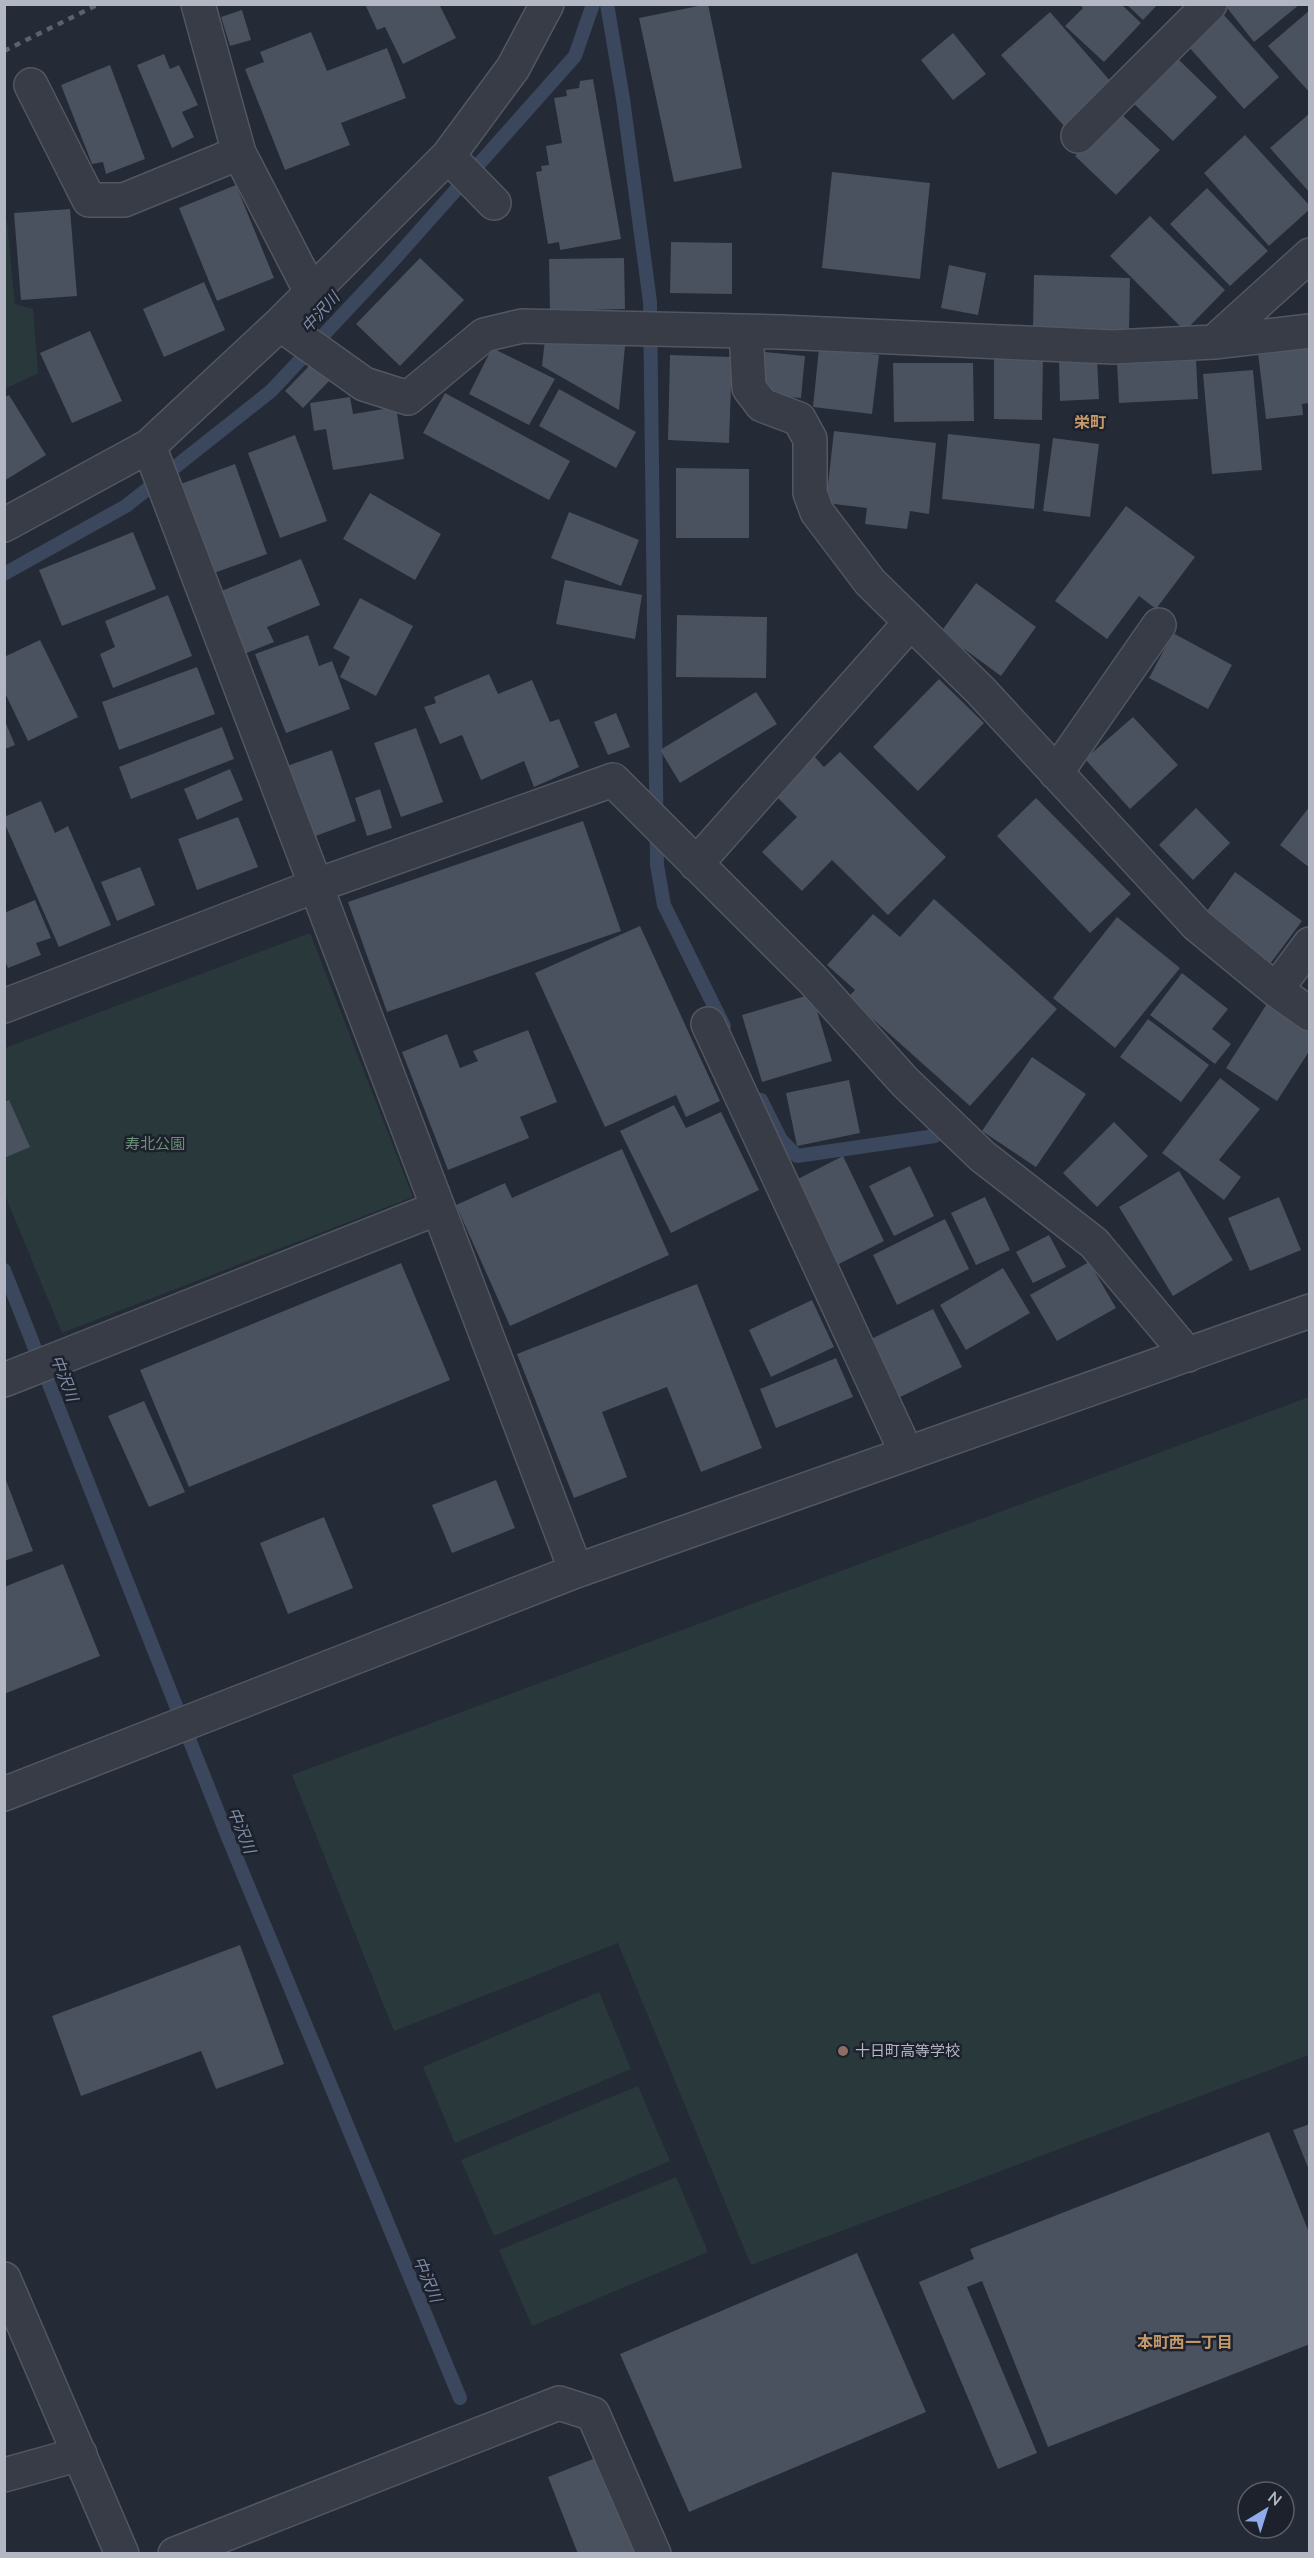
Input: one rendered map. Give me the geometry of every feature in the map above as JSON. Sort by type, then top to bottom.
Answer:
[{"type":"street","points":[[198,4],[239,153],[311,292]]},
{"type":"street","points":[[4,525],[149,446],[280,324],[448,156],[513,68],[547,4]]},
{"type":"street","points":[[1078,136],[1210,4]]},
{"type":"street","points":[[31,86],[89,200],[124,200],[239,153]]},
{"type":"street","points":[[448,156],[494,203]]},
{"type":"street","points":[[1214,342],[1310,255]]},
{"type":"street","points":[[280,324],[364,384],[408,398],[484,335],[522,326],[746,331],[1113,347],[1214,342],[1310,331]]},
{"type":"street","points":[[746,331],[749,388],[762,405],[799,419],[810,439],[810,493],[817,512],[870,582],[981,691],[1197,925],[1276,990],[1310,1014]]},
{"type":"street","points":[[149,446],[576,1571]]},
{"type":"street","points":[[696,864],[910,623]]},
{"type":"street","points":[[1056,773],[1159,625]]},
{"type":"street","points":[[4,1005],[315,886],[613,780],[812,979],[905,1082],[982,1156],[1094,1243],[1188,1355]]},
{"type":"street","points":[[1276,990],[1310,944]]},
{"type":"street","points":[[708,1024],[907,1454]]},
{"type":"street","points":[[4,1380],[438,1208]]},
{"type":"street","points":[[4,1794],[576,1571],[1310,1311]]},
{"type":"street","points":[[4,2279],[122,2553]]},
{"type":"street","points":[[175,2553],[559,2403],[593,2414],[654,2553]]},
{"type":"street","points":[[4,2475],[80,2454]]},
{"type":"green space","points":[[4,217],[7,222],[15,304],[33,309],[38,373],[5,389]]},
{"type":"green space","name":"寿北公園","points":[[310,933],[413,1197],[62,1333],[5,1195],[5,1048]]},
{"type":"green space","points":[[1309,1397],[1309,2055],[751,2265],[618,1943],[394,2031],[292,1775]]},
{"type":"green space","points":[[599,1992],[631,2069],[455,2143],[423,2067]]},
{"type":"green space","points":[[638,2086],[670,2161],[494,2236],[461,2160]]},
{"type":"green space","points":[[676,2177],[708,2252],[532,2326],[499,2250]]},
{"type":"building","points":[[365,4],[439,4],[456,38],[403,64],[385,27],[377,30]]},
{"type":"building","points":[[708,4],[742,168],[674,182],[639,18]]},
{"type":"building","points":[[1079,4],[1121,4],[1141,23],[1104,62],[1065,26],[1083,8]]},
{"type":"building","points":[[1126,4],[1158,4],[1143,20]]},
{"type":"building","points":[[1224,4],[1300,4],[1254,42]]},
{"type":"building","points":[[242,10],[251,40],[230,46],[221,17]]},
{"type":"building","points":[[1310,10],[1310,93],[1268,46]]},
{"type":"building","points":[[1050,12],[1112,83],[1064,126],[1001,55]]},
{"type":"building","points":[[1224,15],[1279,77],[1244,109],[1188,46]]},
{"type":"building","points":[[311,32],[327,71],[387,48],[406,98],[341,123],[350,145],[285,170],[245,69],[264,62],[260,52]]},
{"type":"building","points":[[953,33],[986,74],[953,100],[921,60]]},
{"type":"building","points":[[164,54],[170,69],[179,65],[198,105],[182,112],[194,137],[172,148],[137,65]]},
{"type":"building","points":[[1176,57],[1217,97],[1173,141],[1132,102]]},
{"type":"building","points":[[110,65],[145,159],[106,174],[103,162],[92,164],[61,85]]},
{"type":"building","points":[[593,79],[621,239],[560,250],[559,242],[548,244],[536,172],[542,171],[541,166],[549,165],[546,146],[562,143],[554,98],[567,96],[566,90],[579,88],[580,81]]},
{"type":"building","points":[[1118,111],[1160,150],[1116,195],[1075,156]]},
{"type":"building","points":[[1310,113],[1310,193],[1270,148]]},
{"type":"building","points":[[1245,135],[1310,206],[1310,209],[1269,246],[1204,173]]},
{"type":"building","points":[[832,172],[930,183],[920,279],[822,268]]},
{"type":"building","points":[[236,185],[274,278],[217,301],[179,208]]},
{"type":"building","points":[[1207,188],[1268,251],[1230,286],[1170,224]]},
{"type":"building","points":[[70,209],[77,296],[21,300],[14,213]]},
{"type":"building","points":[[1150,216],[1225,290],[1185,331],[1110,256]]},
{"type":"building","points":[[671,242],[732,243],[732,294],[670,293]]},
{"type":"building","points":[[420,258],[464,300],[400,366],[356,324]]},
{"type":"building","points":[[624,258],[625,309],[550,311],[549,259]]},
{"type":"building","points":[[949,265],[986,273],[978,315],[941,308]]},
{"type":"building","points":[[1034,275],[1130,278],[1129,330],[1033,327]]},
{"type":"building","points":[[204,282],[225,330],[164,357],[143,309]]},
{"type":"building","points":[[90,331],[122,401],[72,423],[40,353]]},
{"type":"building","points":[[545,339],[625,346],[619,410],[542,366]]},
{"type":"building","points":[[1310,347],[1310,403],[1302,404],[1303,415],[1266,419],[1258,353]]},
{"type":"building","points":[[492,348],[555,379],[529,425],[469,394]]},
{"type":"building","points":[[819,348],[879,355],[872,414],[813,407]]},
{"type":"building","points":[[765,352],[805,356],[801,398],[761,395]]},
{"type":"building","points":[[670,355],[732,357],[729,443],[668,440]]},
{"type":"building","points":[[994,356],[1043,357],[1042,420],[994,419]]},
{"type":"building","points":[[1097,359],[1099,399],[1060,401],[1059,361]]},
{"type":"building","points":[[1196,359],[1198,399],[1119,403],[1117,363]]},
{"type":"building","points":[[312,363],[330,380],[303,408],[285,391]]},
{"type":"building","points":[[893,363],[973,363],[974,421],[894,422]]},
{"type":"building","points":[[1253,370],[1262,470],[1212,474],[1203,374]]},
{"type":"building","points":[[559,389],[636,432],[616,468],[539,426]]},
{"type":"building","points":[[445,393],[570,461],[549,500],[423,433]]},
{"type":"building","points":[[9,395],[46,455],[4,481],[4,397]]},
{"type":"building","points":[[350,397],[353,414],[396,407],[404,459],[333,470],[326,429],[314,431],[310,403]]},
{"type":"building","points":[[834,431],[936,443],[929,514],[910,511],[907,529],[865,524],[867,508],[826,503]]},
{"type":"building","points":[[948,434],[1040,444],[1034,509],[942,499]]},
{"type":"building","points":[[295,435],[327,521],[280,538],[248,453]]},
{"type":"building","points":[[1053,438],[1099,444],[1090,517],[1043,511]]},
{"type":"building","points":[[235,464],[267,554],[211,574],[178,485]]},
{"type":"building","points":[[676,468],[749,469],[749,538],[676,538]]},
{"type":"building","points":[[370,493],[441,534],[415,580],[343,539]]},
{"type":"building","points":[[1126,506],[1195,557],[1156,609],[1139,596],[1107,639],[1055,601]]},
{"type":"building","points":[[569,512],[639,540],[621,586],[551,558]]},
{"type":"building","points":[[133,532],[156,589],[62,626],[39,570]]},
{"type":"building","points":[[301,559],[320,605],[267,627],[274,642],[239,656],[214,594]]},
{"type":"building","points":[[565,580],[642,595],[635,639],[556,624]]},
{"type":"building","points":[[976,583],[1036,627],[1001,676],[941,632]]},
{"type":"building","points":[[168,595],[192,656],[113,688],[100,654],[115,647],[105,621]]},
{"type":"building","points":[[360,598],[413,626],[376,696],[340,677],[350,657],[333,648]]},
{"type":"building","points":[[677,615],[767,617],[766,678],[676,677]]},
{"type":"building","points":[[1173,633],[1232,665],[1208,709],[1149,678]]},
{"type":"building","points":[[308,635],[319,666],[332,661],[350,709],[286,733],[255,654]]},
{"type":"building","points":[[40,640],[78,717],[28,741],[4,691],[4,657]]},
{"type":"building","points":[[197,667],[215,714],[119,750],[102,702]]},
{"type":"building","points":[[489,674],[498,694],[532,680],[550,722],[559,719],[579,767],[534,787],[524,761],[481,780],[462,735],[440,744],[424,707],[436,703],[434,697]]},
{"type":"building","points":[[939,679],[984,723],[918,791],[873,747]]},
{"type":"building","points":[[756,692],[777,724],[680,783],[660,750]]},
{"type":"building","points":[[616,713],[630,747],[608,755],[594,722]]},
{"type":"building","points":[[1133,717],[1178,765],[1130,809],[1085,759]]},
{"type":"building","points":[[5,721],[15,745],[5,749]]},
{"type":"building","points":[[222,727],[234,759],[131,799],[119,767]]},
{"type":"building","points":[[416,728],[443,802],[401,817],[374,743]]},
{"type":"building","points":[[332,750],[356,821],[313,837],[287,766]]},
{"type":"building","points":[[840,752],[946,857],[888,915],[832,860],[802,891],[762,852],[797,817],[774,794],[813,755],[824,767]]},
{"type":"building","points":[[230,769],[243,800],[197,820],[184,789]]},
{"type":"building","points":[[380,789],[392,828],[367,836],[355,798]]},
{"type":"building","points":[[1036,798],[1131,894],[1090,933],[997,836]]},
{"type":"building","points":[[41,801],[55,833],[68,826],[111,925],[59,947],[4,822],[4,817]]},
{"type":"building","points":[[1310,806],[1310,868],[1280,845]]},
{"type":"building","points":[[1196,808],[1230,843],[1193,880],[1159,845]]},
{"type":"building","points":[[238,817],[258,867],[197,890],[178,839]]},
{"type":"building","points":[[583,821],[621,931],[387,1012],[348,902]]},
{"type":"building","points":[[140,867],[155,905],[117,921],[101,882]]},
{"type":"building","points":[[1235,872],[1302,921],[1270,964],[1204,915]]},
{"type":"building","points":[[934,899],[1057,1009],[970,1106],[848,997],[855,990],[827,965],[873,914],[900,937]]},
{"type":"building","points":[[35,900],[51,938],[36,943],[41,955],[8,968],[4,959],[4,913]]},
{"type":"building","points":[[1117,917],[1180,968],[1115,1048],[1053,998]]},
{"type":"building","points":[[640,926],[720,1101],[686,1117],[676,1095],[605,1127],[535,973]]},
{"type":"building","points":[[1182,973],[1228,1009],[1212,1029],[1231,1044],[1215,1064],[1150,1015]]},
{"type":"building","points":[[812,994],[832,1061],[762,1082],[742,1015]]},
{"type":"building","points":[[1268,1002],[1310,1027],[1310,1050],[1277,1101],[1226,1068]]},
{"type":"building","points":[[1148,1019],[1209,1065],[1181,1102],[1120,1057]]},
{"type":"building","points":[[528,1030],[557,1102],[520,1117],[529,1138],[448,1170],[402,1052],[447,1034],[460,1068],[478,1061],[473,1051]]},
{"type":"building","points":[[1032,1057],[1086,1094],[1036,1167],[982,1131]]},
{"type":"building","points":[[1220,1078],[1260,1109],[1219,1160],[1241,1177],[1224,1200],[1162,1153]]},
{"type":"building","points":[[849,1080],[860,1133],[797,1146],[786,1093]]},
{"type":"building","points":[[9,1100],[30,1147],[4,1158],[4,1102]]},
{"type":"building","points":[[674,1105],[686,1128],[721,1112],[759,1190],[671,1233],[620,1131]]},
{"type":"building","points":[[1114,1122],[1148,1156],[1097,1207],[1063,1173]]},
{"type":"building","points":[[622,1149],[669,1255],[510,1326],[456,1205],[505,1183],[512,1198]]},
{"type":"building","points":[[843,1156],[884,1241],[835,1266],[792,1182]]},
{"type":"building","points":[[910,1166],[934,1216],[894,1236],[869,1186]]},
{"type":"building","points":[[1179,1171],[1233,1260],[1173,1296],[1119,1207]]},
{"type":"building","points":[[985,1197],[1010,1250],[976,1265],[951,1213]]},
{"type":"building","points":[[1279,1197],[1301,1250],[1250,1271],[1228,1218]]},
{"type":"building","points":[[945,1219],[969,1269],[897,1305],[873,1255]]},
{"type":"building","points":[[1049,1235],[1066,1267],[1033,1283],[1016,1252]]},
{"type":"building","points":[[1089,1262],[1116,1308],[1057,1341],[1030,1295]]},
{"type":"building","points":[[401,1263],[450,1380],[189,1487],[140,1370]]},
{"type":"building","points":[[1003,1268],[1030,1313],[966,1350],[940,1305]]},
{"type":"building","points":[[697,1284],[762,1448],[701,1472],[667,1387],[602,1412],[627,1477],[574,1498],[517,1354]]},
{"type":"building","points":[[812,1300],[834,1347],[771,1377],[749,1330]]},
{"type":"building","points":[[933,1309],[962,1367],[894,1400],[865,1342]]},
{"type":"building","points":[[836,1358],[853,1397],[776,1428],[760,1389]]},
{"type":"building","points":[[144,1401],[185,1492],[149,1507],[108,1416]]},
{"type":"building","points":[[4,1475],[33,1551],[4,1561]]},
{"type":"building","points":[[496,1480],[515,1528],[452,1553],[432,1505]]},
{"type":"building","points":[[324,1517],[353,1588],[288,1614],[260,1543]]},
{"type":"building","points":[[63,1564],[100,1656],[4,1694],[4,1587]]},
{"type":"building","points":[[240,1945],[284,2064],[216,2089],[201,2051],[81,2096],[52,2016]]},
{"type":"building","points":[[1310,2124],[1310,2170],[1309,2170],[1293,2130]]},
{"type":"building","points":[[1269,2132],[1310,2235],[1310,2344],[1048,2447],[982,2281],[967,2287],[1037,2453],[998,2469],[919,2282],[974,2259],[970,2249]]},
{"type":"building","points":[[857,2253],[926,2412],[689,2512],[620,2354]]},
{"type":"building","points":[[598,2457],[636,2554],[578,2554],[548,2477]]},
{"type":"waterway","name":"中沢川","points":[[4,574],[126,506],[271,391],[391,263],[575,56],[593,4]]},
{"type":"waterway","points":[[607,4],[623,99],[650,302],[657,865],[664,905],[724,1026]]},
{"type":"waterway","points":[[761,1100],[781,1140],[797,1156],[935,1136]]},
{"type":"waterway","name":"中沢川","points":[[4,1270],[227,1835],[460,2398]]},
{"type":"railway","points":[[4,51],[99,4]]},
{"type":"place","name":"十日町高等学校","points":[[843,2051]]},
{"type":"district","name":"栄町","points":[[1090,422]]},
{"type":"district","name":"本町西一丁目","points":[[1185,2342]]}]
